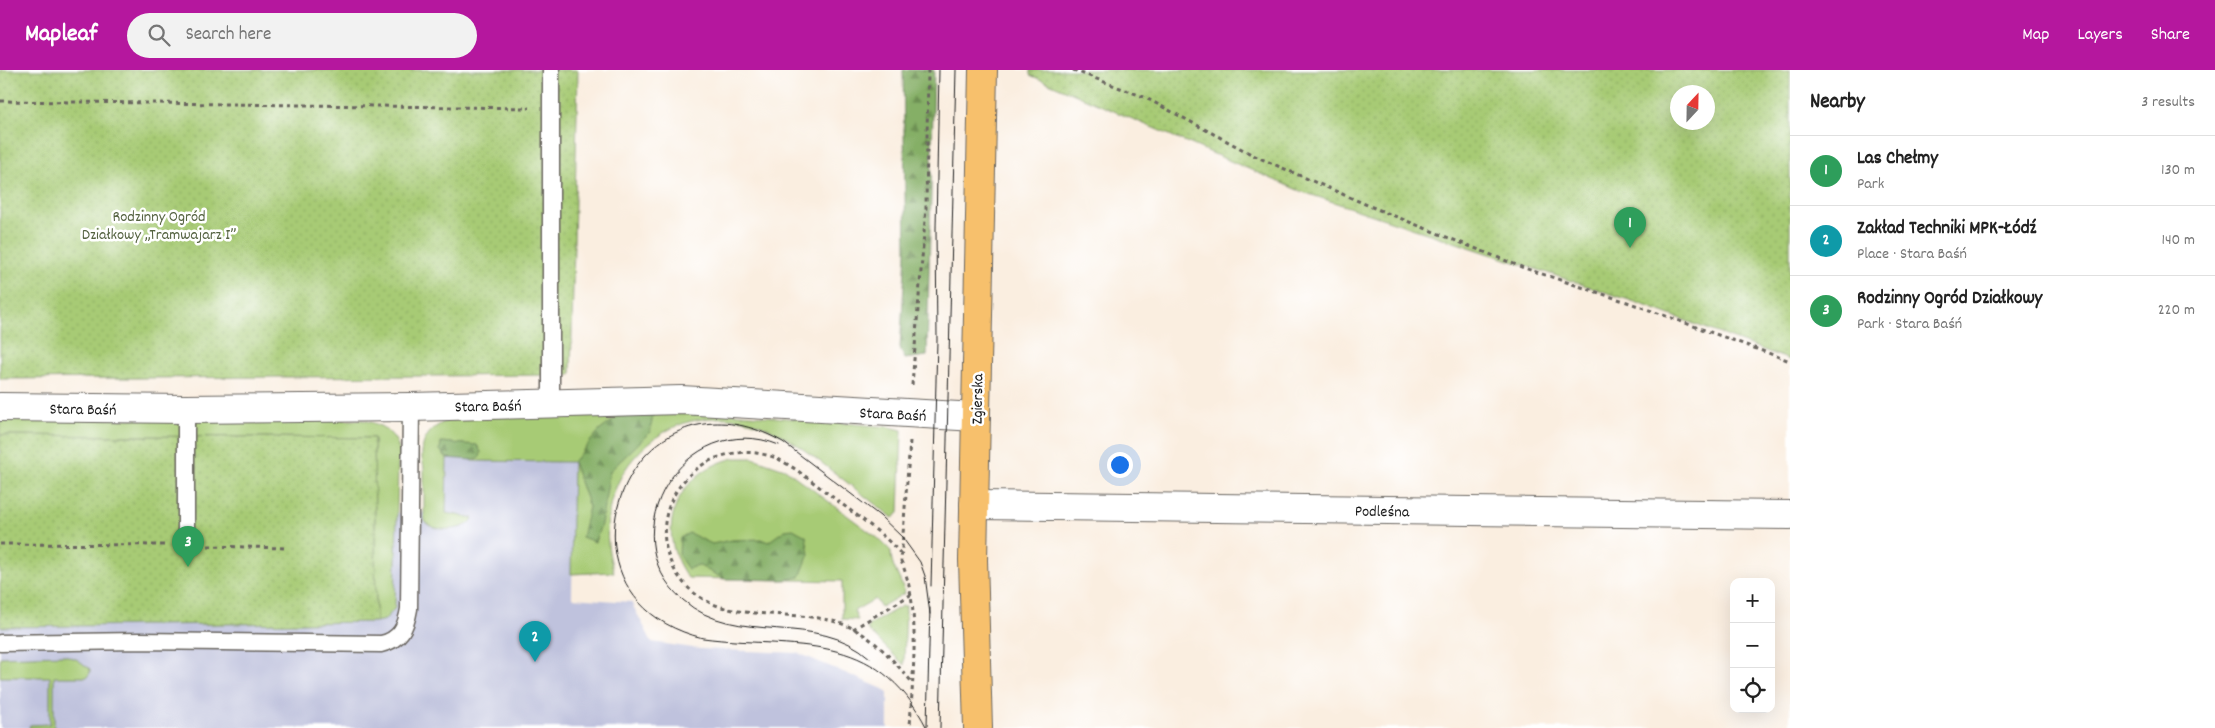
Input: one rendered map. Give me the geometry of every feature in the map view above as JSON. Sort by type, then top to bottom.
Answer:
[{"type":"main road","name":"Zgierska","points":[[978,728],[978,665],[973,560],[983,70]]},
{"type":"street","name":"Stara Baśń","points":[[0,407],[186,409],[551,405],[704,400],[912,415],[976,417]]},
{"type":"street","name":"Podleśna","points":[[974,505],[1790,515]]},
{"type":"lane","points":[[551,70],[551,405]]},
{"type":"lane","points":[[0,643],[140,641],[381,644],[397,638],[403,631],[410,609],[411,406]]},
{"type":"lane","points":[[186,409],[186,545]]},
{"type":"path","points":[[910,728],[912,594],[901,561],[901,554],[926,208],[928,70]]},
{"type":"path","points":[[1073,70],[1144,97],[1255,156],[1372,207],[1524,268],[1630,303],[1790,361]]},
{"type":"path","points":[[0,101],[551,108]]},
{"type":"path","points":[[901,554],[892,544],[860,518],[795,469],[776,458],[743,453],[716,457],[688,474],[679,487],[667,514],[666,544],[676,573],[691,590],[712,604],[732,610],[817,618],[853,629],[873,642],[912,681]]},
{"type":"path","points":[[0,544],[186,545],[285,548]]},
{"type":"path","points":[[853,629],[912,594]]},
{"type":"shaded area","points":[[445,456],[574,460],[572,598],[631,602],[652,642],[700,649],[798,653],[888,691],[888,728],[0,728],[0,627],[376,622],[375,513],[445,513]]},
{"type":"green space","name":"Rodzinny Ogród Działkowy „Tramwajarz I”","points":[[0,70],[578,70],[571,375],[0,379]]},
{"type":"green space","points":[[903,70],[934,70],[927,356],[905,359],[900,348],[906,253]]},
{"type":"green space","points":[[1030,70],[1790,70],[1790,360],[1641,304],[1300,191],[1030,75]]},
{"type":"green space","points":[[624,412],[653,415],[650,432],[610,471],[601,524],[595,542],[582,537],[589,507],[573,462],[599,431]]},
{"type":"green space","points":[[728,413],[890,427],[902,430],[899,513],[893,518],[812,455],[782,435],[752,422],[717,418],[687,422],[668,430],[651,442],[629,464],[615,489],[608,516],[608,544],[614,572],[571,574],[573,462],[472,461],[473,459],[447,458],[446,513],[473,518],[470,523],[464,526],[449,529],[433,527],[424,520],[424,469],[422,456],[425,440],[437,426],[456,417]]},
{"type":"green space","points":[[0,418],[364,420],[372,422],[387,430],[399,449],[395,608],[385,620],[376,622],[374,438],[0,435]]},
{"type":"green space","points":[[0,435],[374,438],[376,622],[0,627]]},
{"type":"green space","points":[[441,442],[477,445],[481,452],[480,457],[473,460],[447,458],[440,450]]},
{"type":"green space","points":[[734,458],[753,458],[785,469],[879,539],[891,551],[894,567],[905,593],[881,607],[875,599],[854,611],[858,620],[842,619],[842,581],[688,578],[677,559],[672,541],[672,522],[676,505],[685,489],[698,476],[714,465]]},
{"type":"green space","points":[[793,529],[806,536],[809,554],[800,577],[783,580],[724,579],[698,565],[688,569],[679,556],[680,538],[689,533],[712,544],[732,540],[761,539],[768,542],[785,530]]},
{"type":"green space","points":[[902,606],[906,606],[904,665],[867,629],[869,625]]},
{"type":"green space","points":[[65,655],[78,660],[90,669],[90,673],[87,677],[54,677],[54,728],[29,728],[30,725],[50,724],[50,677],[0,677],[0,657]]},
{"type":"tram line","points":[[931,586],[937,340],[936,228],[939,70]]},
{"type":"tram line","points":[[940,728],[956,70]]},
{"type":"tram line","points":[[927,728],[906,696],[883,673],[858,658],[830,650],[801,645],[703,638],[652,614],[623,578],[614,535],[623,492],[646,455],[682,430],[728,424],[783,442],[880,516],[902,537],[920,562],[925,576],[930,614]]},
{"type":"tram line","points":[[779,445],[745,438],[714,444],[687,460],[667,484],[655,512],[653,543],[661,573],[683,600],[704,614],[727,622],[826,635],[849,644],[870,658]]},
{"type":"tram line","points":[[927,726],[930,608]]},
{"type":"place","name":"Las Chełmy","points":[[1630,248]]},
{"type":"place","name":"Rodzinny Ogród Działkowy","points":[[188,567]]},
{"type":"place","name":"Zakład Techniki MPK-Łódź","points":[[535,662]]}]
